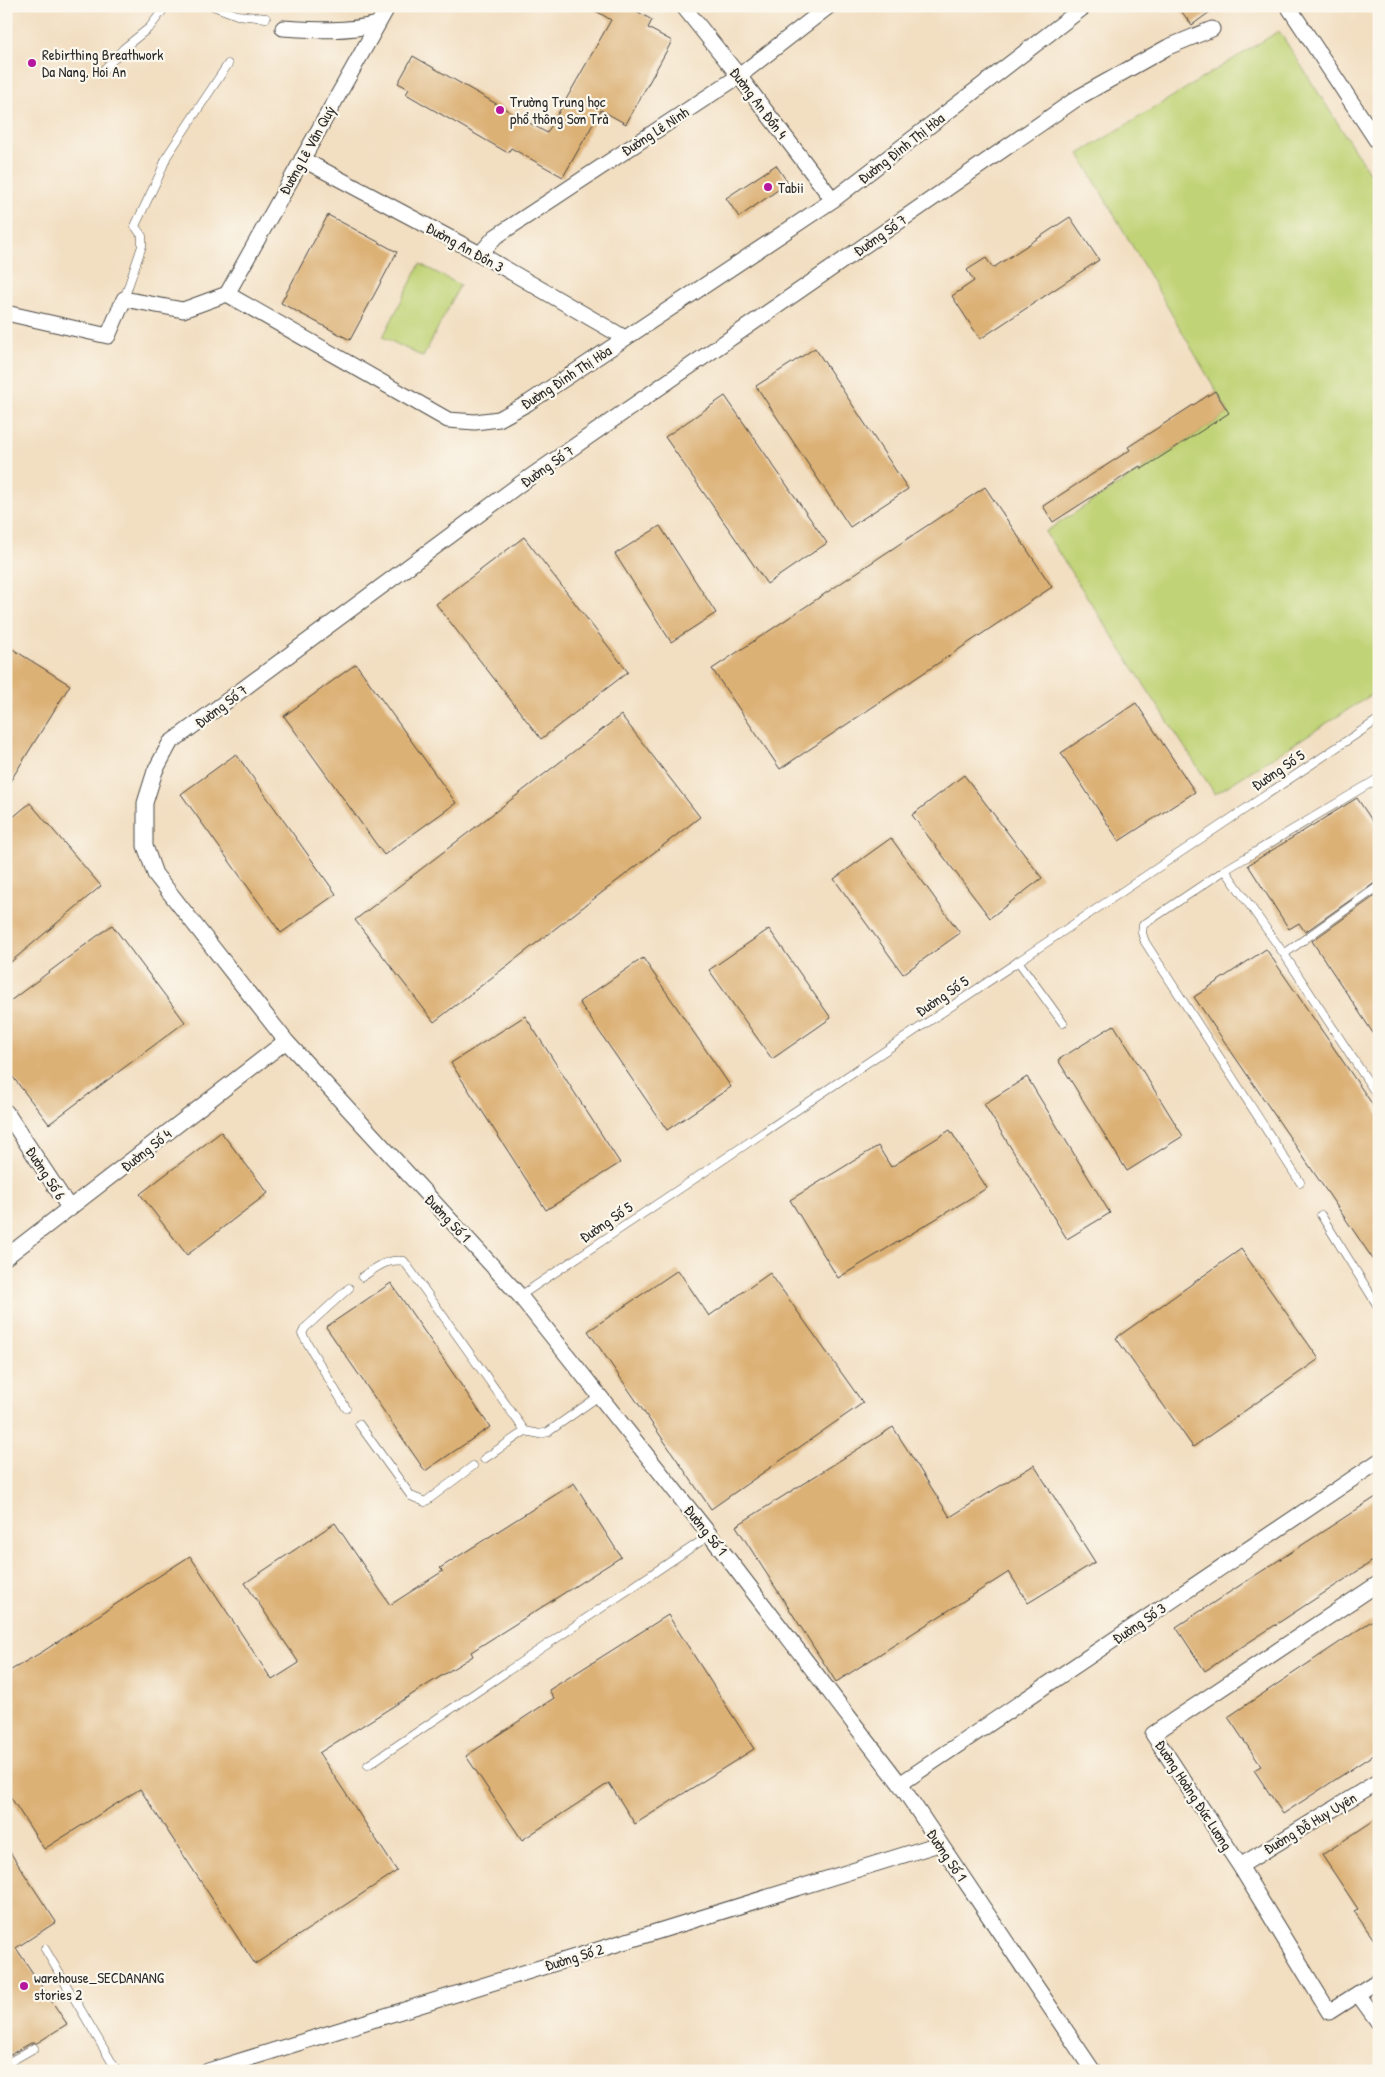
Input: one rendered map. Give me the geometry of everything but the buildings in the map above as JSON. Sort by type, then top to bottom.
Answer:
[{"type":"street","name":"Đường Lê Văn Quý","points":[[227,294],[388,6]]},
{"type":"street","name":"Đường An Đồn 4","points":[[683,6],[833,200]]},
{"type":"street","name":"Đường Lê Ninh","points":[[480,254],[495,237],[739,76],[829,6]]},
{"type":"street","name":"Đường Đinh Thị Hòa","points":[[227,294],[448,420],[476,422],[499,419],[528,403],[833,200],[1085,6]]},
{"type":"street","points":[[1288,6],[1379,144]]},
{"type":"street","points":[[284,28],[326,31],[352,30],[378,24]]},
{"type":"street","name":"Đường Số 7","points":[[272,1025],[155,874],[146,846],[145,804],[155,771],[170,743],[488,507],[1063,108],[1168,47],[1212,29]]},
{"type":"street","name":"Đường An Đồn 3","points":[[302,159],[480,254],[625,338]]},
{"type":"street","points":[[6,313],[108,336],[124,299],[183,310],[227,294]]},
{"type":"street","name":"Đường Số 1","points":[[272,1025],[520,1296],[710,1535],[900,1784],[1093,2071]]},
{"type":"street","name":"Đường Số 4","points":[[6,1257],[286,1041]]},
{"type":"street","name":"Đường Số 6","points":[[6,1112],[70,1209]]},
{"type":"street","name":"Đường Số 3","points":[[900,1784],[1379,1461]]},
{"type":"street","name":"Đường Hoàng Đức Lương","points":[[1358,1994],[1329,2012],[1240,1866],[1153,1734],[1379,1583]]},
{"type":"street","name":"Đường Đỗ Huy Uyên","points":[[1240,1866],[1379,1781]]},
{"type":"street","name":"Đường Số 2","points":[[208,2071],[939,1844]]},
{"type":"street","points":[[1379,1980],[1358,1994],[1379,2023]]},
{"type":"lane","points":[[100,74],[124,48],[150,27],[166,6]]},
{"type":"lane","points":[[212,6],[236,15],[266,18]]},
{"type":"lane","points":[[124,299],[142,246],[142,236],[135,226],[167,156],[228,64]]},
{"type":"lane","name":"Đường Số 5","points":[[520,1296],[1379,719]]},
{"type":"lane","points":[[1300,1182],[1145,942],[1142,934],[1143,925],[1225,870],[1379,778]]},
{"type":"lane","points":[[1225,870],[1284,954],[1379,1098]]},
{"type":"lane","points":[[1284,954],[1379,886]]},
{"type":"lane","points":[[1018,961],[1062,1023]]},
{"type":"lane","points":[[1321,1215],[1379,1308]]},
{"type":"lane","points":[[362,1278],[387,1261],[404,1261],[525,1431],[540,1434],[548,1432],[599,1396]]},
{"type":"lane","points":[[346,1408],[302,1334],[305,1328],[349,1288]]},
{"type":"lane","points":[[359,1424],[411,1496],[418,1500],[425,1502],[473,1466]]},
{"type":"lane","points":[[484,1459],[525,1431]]},
{"type":"lane","points":[[368,1765],[710,1535]]},
{"type":"lane","points":[[45,1949],[117,2071]]},
{"type":"lane","points":[[6,2064],[34,2048]]},
{"type":"green space","points":[[1279,31],[1379,188],[1379,690],[1215,794],[1045,532],[1229,413],[1079,154]]},
{"type":"green space","points":[[420,264],[460,285],[423,357],[383,337]]},
{"type":"place","name":"Rebirthing Breathwork Da Nang, Hoi An","points":[[32,63]]},
{"type":"place","name":"Trường Trung học phổ thông Sơn Trà","points":[[500,110]]},
{"type":"place","name":"Tabii","points":[[768,187]]},
{"type":"place","name":"warehouse_SECDANANG stories 2","points":[[24,1986]]}]
